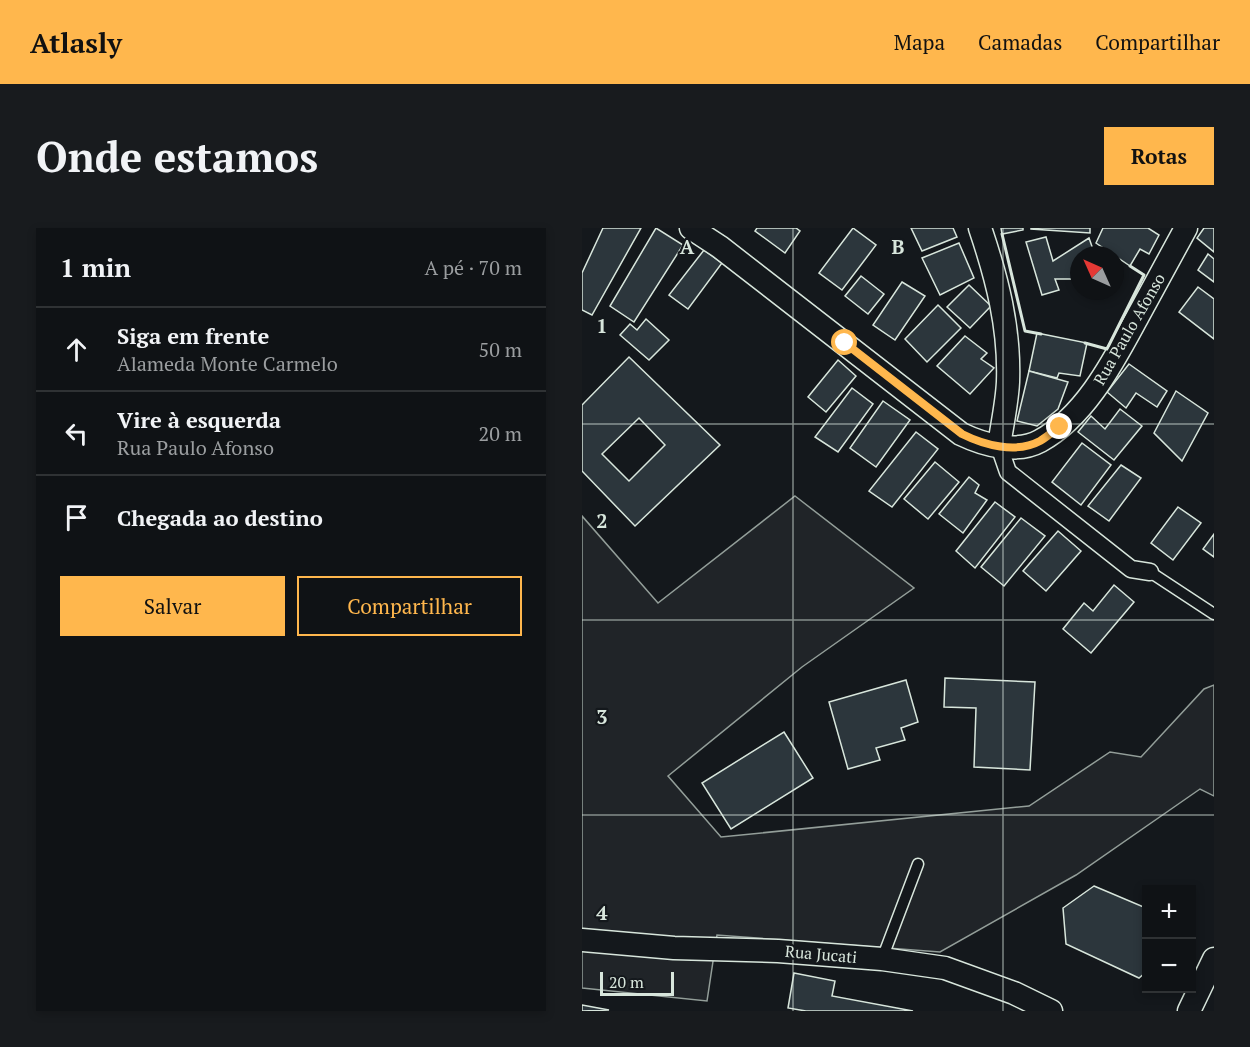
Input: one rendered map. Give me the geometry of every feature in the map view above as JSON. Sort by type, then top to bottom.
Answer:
[{"type":"street","name":"Rua Paulo Afonso","points":[[690,228],[729,254],[962,434],[980,443],[1018,447],[1039,442],[1060,427],[1084,402],[1112,364],[1186,228]]},
{"type":"street","points":[[980,228],[1004,310],[1008,350],[1008,385],[999,446],[1008,471],[1131,568],[1150,572]]},
{"type":"street","name":"Rua Jucati","points":[[582,940],[674,948],[778,951],[882,959],[945,968],[1014,993],[1051,1011]]},
{"type":"street","points":[[1189,1011],[1214,958]]},
{"type":"lane","points":[[1150,572],[1214,614]]},
{"type":"lane","points":[[882,959],[918,864]]},
{"type":"shaded area","points":[[795,496],[914,588],[802,667],[668,776],[721,837],[1029,806],[1110,752],[1141,757],[1204,689],[1214,685],[1214,796],[1200,789],[1076,875],[940,952],[717,935],[707,1001],[582,988],[582,516],[658,603]]},
{"type":"building","points":[[603,228],[641,228],[592,315],[582,310],[582,273]]},
{"type":"building","points":[[656,228],[683,245],[634,322],[610,306]]},
{"type":"building","points":[[757,228],[796,228],[800,231],[785,253],[755,231]]},
{"type":"building","points":[[853,228],[876,245],[842,290],[819,273]]},
{"type":"building","points":[[911,228],[953,228],[957,237],[922,251]]},
{"type":"building","points":[[1001,228],[1023,228],[1023,230],[1002,234]]},
{"type":"building","points":[[1090,228],[1090,233],[1031,229]]},
{"type":"building","points":[[1103,228],[1148,228],[1159,235],[1149,254],[1140,249],[1130,266],[1124,262],[1124,246],[1100,246],[1096,243]]},
{"type":"building","points":[[1204,228],[1214,228],[1214,252],[1197,238]]},
{"type":"building","points":[[1046,237],[1053,261],[1070,250],[1070,279],[1055,279],[1059,290],[1042,295],[1026,242]]},
{"type":"building","points":[[1089,238],[1092,246],[1076,246]]},
{"type":"building","points":[[959,243],[974,278],[940,295],[922,258]]},
{"type":"building","points":[[704,250],[722,263],[688,309],[669,295]]},
{"type":"building","points":[[1208,254],[1214,259],[1214,282],[1198,270]]},
{"type":"building","points":[[861,276],[884,294],[868,314],[845,296]]},
{"type":"building","points":[[902,282],[925,296],[895,340],[873,325]]},
{"type":"building","points":[[969,285],[991,306],[970,328],[947,307]]},
{"type":"building","points":[[1198,287],[1214,299],[1214,339],[1179,312]]},
{"type":"building","points":[[938,305],[961,328],[927,362],[905,339]]},
{"type":"building","points":[[646,319],[669,340],[649,360],[620,335],[630,324],[637,330]]},
{"type":"building","points":[[1037,333],[1087,343],[1080,376],[1059,373],[1057,378],[1029,371]]},
{"type":"building","points":[[965,336],[987,353],[981,359],[994,368],[970,394],[937,366]]},
{"type":"building","points":[[629,357],[720,445],[635,526],[582,471],[582,405]],"holes":[[[639,418],[665,445],[629,481],[602,454]]]},
{"type":"building","points":[[838,360],[856,376],[826,412],[808,397]]},
{"type":"building","points":[[1129,364],[1167,391],[1157,407],[1136,393],[1126,408],[1107,392]]},
{"type":"building","points":[[1029,371],[1068,382],[1058,409],[1037,426],[1017,421]]},
{"type":"building","points":[[852,388],[873,404],[838,452],[815,437]]},
{"type":"building","points":[[1176,391],[1208,413],[1182,461],[1154,433]]},
{"type":"building","points":[[883,401],[910,420],[876,467],[850,448]]},
{"type":"building","points":[[1120,409],[1142,426],[1114,460],[1078,432],[1091,416],[1105,429]]},
{"type":"building","points":[[916,432],[938,449],[892,507],[869,491]]},
{"type":"building","points":[[1082,443],[1111,465],[1081,505],[1052,482]]},
{"type":"building","points":[[935,462],[959,482],[928,519],[904,499]]},
{"type":"building","points":[[1121,465],[1141,478],[1109,521],[1088,506]]},
{"type":"building","points":[[969,477],[979,485],[975,493],[987,500],[963,533],[939,514]]},
{"type":"building","points":[[995,502],[1015,517],[975,568],[956,551]]},
{"type":"building","points":[[1178,507],[1201,523],[1173,560],[1151,543]]},
{"type":"building","points":[[1021,518],[1045,536],[1004,586],[981,567]]},
{"type":"building","points":[[1058,531],[1081,551],[1046,591],[1023,571]]},
{"type":"building","points":[[1214,534],[1214,557],[1203,549]]},
{"type":"building","points":[[1114,585],[1134,602],[1091,653],[1063,629],[1084,603],[1093,611]]},
{"type":"building","points":[[945,678],[1035,682],[1030,770],[974,767],[976,708],[944,707]]},
{"type":"building","points":[[906,680],[918,722],[901,728],[905,740],[876,748],[880,760],[848,769],[829,702]]},
{"type":"building","points":[[784,732],[813,778],[731,829],[702,783]]},
{"type":"building","points":[[1094,886],[1142,906],[1142,975],[1139,978],[1066,944],[1063,908]]},
{"type":"building","points":[[794,973],[835,981],[832,996],[913,1011],[806,1011],[788,1008]]},
{"type":"building","points":[[582,1005],[609,1010],[582,1011]]},
{"type":"wall","points":[[1002,234],[1025,331],[1041,334]]},
{"type":"wall","points":[[1085,343],[1107,349],[1144,275],[1130,266]]},
{"type":"route","points":[[845,343],[962,434],[980,443],[1018,447],[1039,442],[1060,427]]}]
